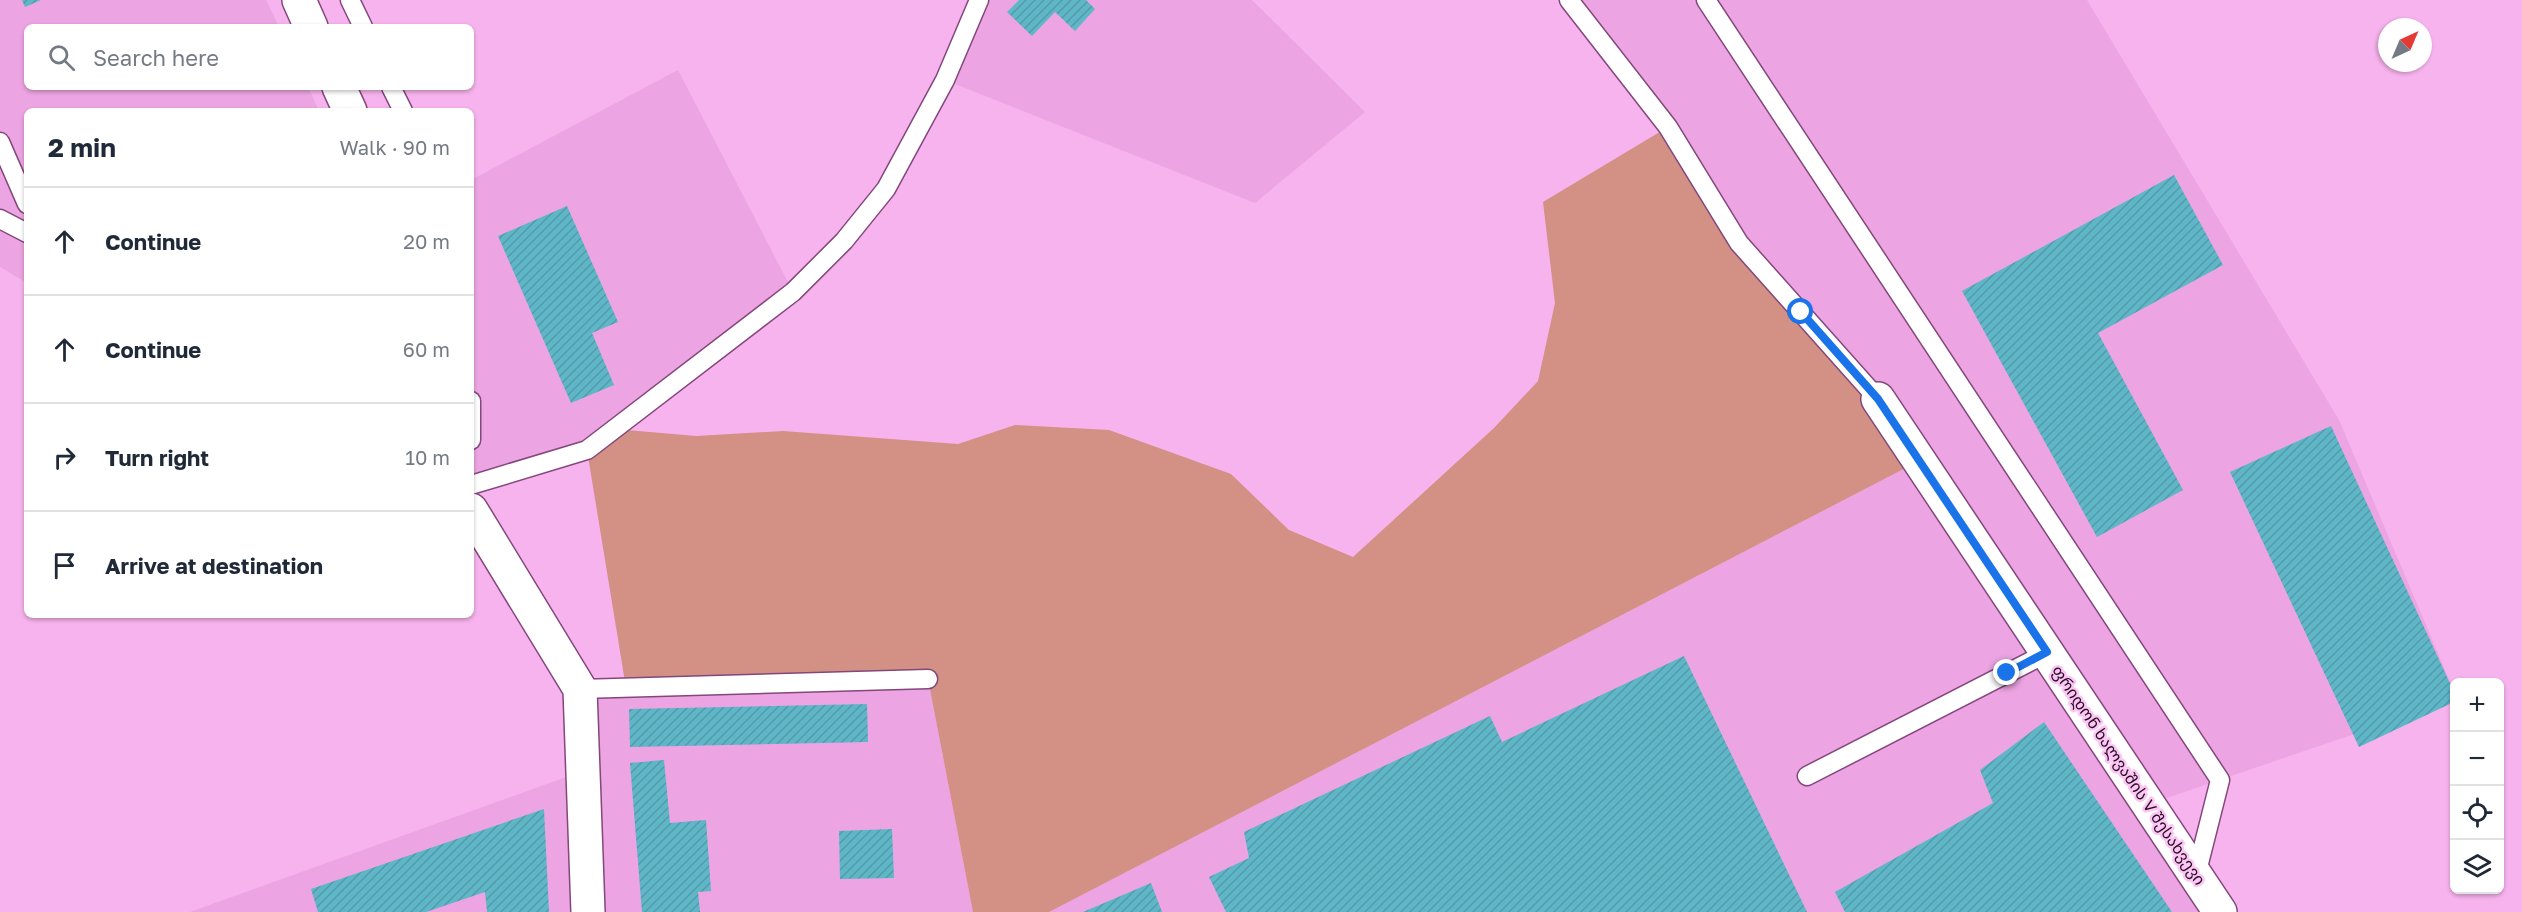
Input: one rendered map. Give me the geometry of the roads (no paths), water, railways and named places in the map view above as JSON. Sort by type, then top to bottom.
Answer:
[{"type":"street","points":[[299,0],[310,24]]},
{"type":"street","points":[[340,90],[349,108]]},
{"type":"street","name":"ფრიდონ ხალვაშის V შესახვევი","points":[[1878,399],[2220,912]]},
{"type":"street","points":[[474,515],[580,689],[588,912]]},
{"type":"lane","points":[[350,0],[362,24]]},
{"type":"lane","points":[[474,484],[587,450],[794,291],[844,241],[886,189],[945,80],[979,0]]},
{"type":"lane","points":[[1569,0],[1668,127],[1739,243],[1878,399]]},
{"type":"lane","points":[[1706,0],[2220,780],[2196,875]]},
{"type":"lane","points":[[392,90],[402,108]]},
{"type":"lane","points":[[0,142],[24,197]]},
{"type":"lane","points":[[0,219],[24,231]]},
{"type":"lane","points":[[1807,776],[2047,652]]},
{"type":"lane","points":[[580,689],[928,679]]}]
